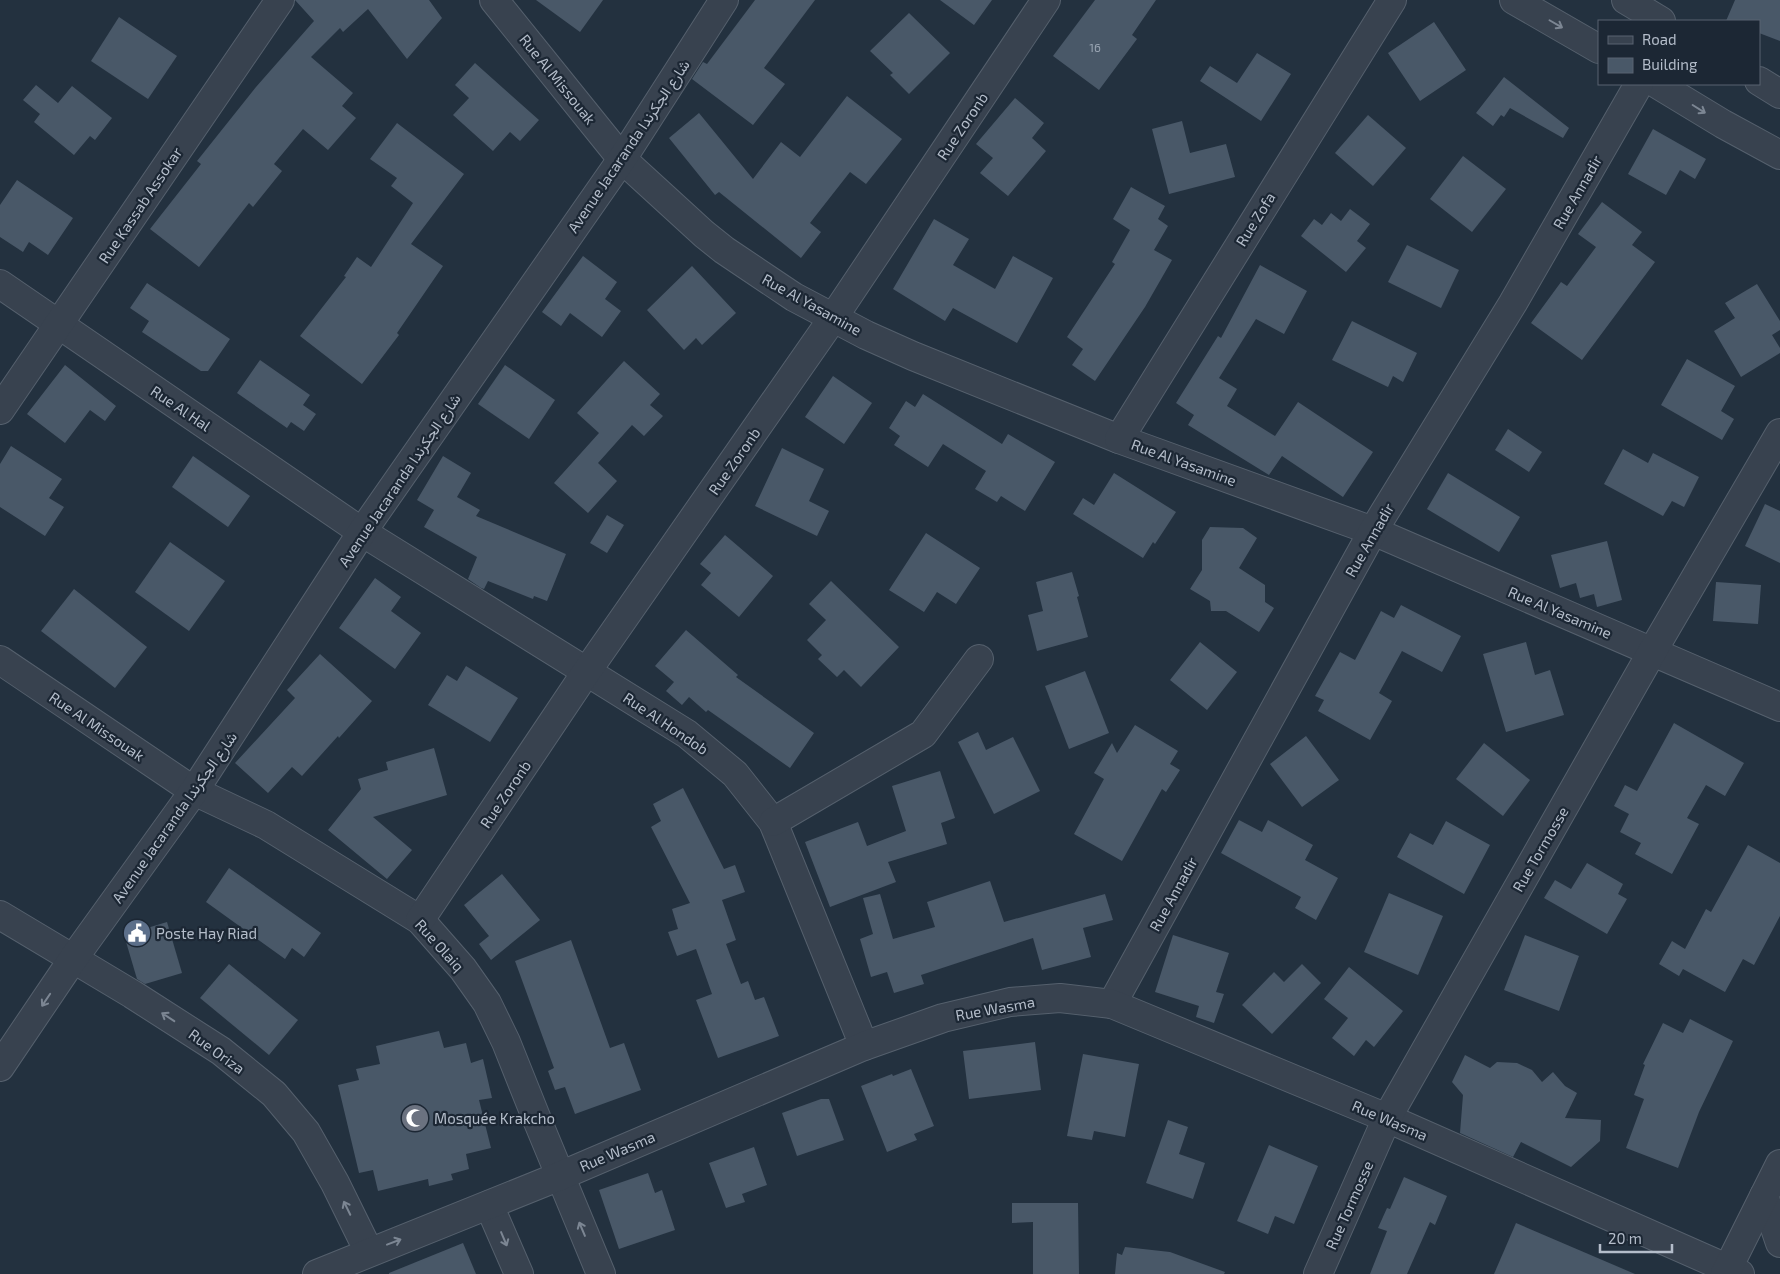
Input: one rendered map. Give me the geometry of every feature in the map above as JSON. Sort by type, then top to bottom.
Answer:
[{"type":"street","name":"Rue Kassab Assokar","points":[[0,410],[280,0]]},
{"type":"street","name":"Rue Al Missouak","points":[[494,0],[622,159]]},
{"type":"street","name":"Avenue Jacaranda شارع الجكرندا","points":[[0,1066],[73,959],[194,792],[362,532],[622,159],[724,0]]},
{"type":"street","name":"Rue Zoronb","points":[[420,920],[588,671],[834,318],[1046,0]]},
{"type":"street","name":"Rue Zofa","points":[[1119,439],[1392,0]]},
{"type":"street","points":[[1514,0],[1598,48]]},
{"type":"street","points":[[1626,0],[1659,20]]},
{"type":"street","points":[[1760,82],[1780,94]]},
{"type":"street","name":"Rue Annadir","points":[[1112,1004],[1373,531],[1513,303],[1638,85]]},
{"type":"street","points":[[1659,85],[1723,124],[1780,154]]},
{"type":"street","name":"Rue Al Yasamine","points":[[622,159],[724,250],[794,297],[913,356],[1119,439],[1373,531],[1780,707]]},
{"type":"street","name":"Rue Al Hal","points":[[0,284],[362,532]]},
{"type":"street","name":"Rue Tormosse","points":[[1318,1274],[1387,1118],[1652,652],[1780,433]]},
{"type":"street","name":"Rue Al Hondob","points":[[362,532],[588,671],[686,734],[735,774],[774,822],[864,1046]]},
{"type":"street","points":[[774,822],[923,734],[979,659]]},
{"type":"street","name":"Rue Al Missouak","points":[[0,660],[194,792]]},
{"type":"street","name":"Rue Olaiq","points":[[194,792],[266,825],[420,920],[463,969],[487,1003],[506,1042],[601,1274]]},
{"type":"street","name":"Rue Oriza","points":[[0,915],[132,994],[221,1051],[274,1094],[306,1132],[335,1183],[369,1252]]},
{"type":"street","name":"Rue Wasma","points":[[317,1274],[560,1176],[864,1046],[943,1018],[1010,1002],[1060,998],[1112,1004],[1387,1118],[1731,1272]]},
{"type":"street","points":[[1731,1272],[1780,1164]]},
{"type":"street","points":[[1764,1196],[1780,1243]]},
{"type":"street","points":[[489,1204],[519,1274]]},
{"type":"building","points":[[295,0],[429,0],[442,18],[407,59],[368,9],[343,32],[340,28],[311,57],[353,93],[342,106],[356,118],[328,150],[303,129],[274,164],[282,171],[253,207],[249,203],[199,267],[150,229],[201,164],[197,161],[256,87],[314,21]]},
{"type":"building","points":[[536,0],[603,0],[580,32]]},
{"type":"building","points":[[755,0],[815,0],[764,68],[785,84],[753,125],[692,79],[703,62],[707,64]]},
{"type":"building","points":[[940,0],[992,0],[974,25]]},
{"type":"building","points":[[1095,0],[1156,0],[1132,35],[1137,39],[1099,90],[1053,56]]},
{"type":"building","points":[[1735,0],[1780,0],[1780,41],[1760,33],[1760,20],[1726,20]]},
{"type":"building","points":[[909,13],[950,53],[909,94],[890,75],[893,73],[870,51]]},
{"type":"building","points":[[119,17],[177,56],[148,99],[91,61]]},
{"type":"building","points":[[1434,22],[1466,70],[1420,101],[1388,53]]},
{"type":"building","points":[[1257,53],[1291,74],[1261,121],[1200,81],[1210,66],[1237,83]]},
{"type":"building","points":[[475,63],[539,120],[520,141],[510,132],[493,151],[453,115],[469,98],[455,85]]},
{"type":"building","points":[[1504,77],[1569,128],[1563,138],[1510,108],[1504,117],[1501,115],[1493,126],[1476,113]]},
{"type":"building","points":[[36,85],[58,103],[72,86],[112,118],[95,140],[90,136],[74,155],[34,122],[40,114],[23,100]]},
{"type":"building","points":[[847,96],[902,139],[866,184],[850,172],[810,223],[821,232],[801,258],[719,192],[715,195],[669,138],[699,113],[753,179],[781,142],[800,157]]},
{"type":"building","points":[[1015,98],[1044,123],[1032,138],[1046,151],[1008,196],[980,173],[993,158],[976,144]]},
{"type":"building","points":[[1368,115],[1406,148],[1373,186],[1335,153]]},
{"type":"building","points":[[1182,121],[1190,153],[1226,144],[1235,177],[1169,194],[1152,129]]},
{"type":"building","points":[[397,123],[464,174],[411,244],[443,266],[397,333],[399,335],[362,384],[300,336],[346,277],[344,276],[357,257],[371,267],[413,203],[391,186],[397,178],[370,159]]},
{"type":"building","points":[[1653,129],[1706,159],[1695,179],[1680,170],[1666,195],[1628,174]]},
{"type":"building","points":[[1463,156],[1506,189],[1472,232],[1430,199]]},
{"type":"building","points":[[17,180],[73,218],[48,255],[29,242],[23,252],[0,237],[0,205]]},
{"type":"building","points":[[1131,187],[1165,206],[1158,219],[1168,226],[1154,250],[1172,260],[1145,307],[1095,381],[1072,365],[1083,349],[1067,337],[1115,264],[1112,262],[1130,230],[1113,219]]},
{"type":"building","points":[[1602,202],[1642,232],[1632,245],[1655,262],[1582,360],[1531,323],[1561,282],[1567,286],[1596,247],[1578,234]]},
{"type":"building","points":[[1350,209],[1370,224],[1357,241],[1366,248],[1346,272],[1301,236],[1314,219],[1322,225],[1331,213],[1341,221]]},
{"type":"building","points":[[934,219],[969,239],[953,265],[995,289],[1013,256],[1053,278],[1017,343],[953,308],[945,321],[893,289]]},
{"type":"building","points":[[1407,245],[1459,270],[1441,308],[1388,282]]},
{"type":"building","points":[[583,256],[617,282],[605,299],[621,311],[602,337],[570,313],[561,326],[542,312]]},
{"type":"building","points":[[1260,265],[1307,291],[1284,334],[1256,319],[1219,378],[1237,389],[1227,406],[1275,436],[1298,402],[1373,452],[1343,497],[1282,456],[1269,475],[1188,425],[1194,415],[1176,403],[1218,336],[1221,338]]},
{"type":"building","points":[[692,266],[736,313],[702,345],[696,338],[684,350],[647,310]]},
{"type":"building","points":[[147,283],[230,339],[208,371],[201,371],[142,332],[149,321],[130,308]]},
{"type":"building","points":[[1757,284],[1780,321],[1780,330],[1772,335],[1780,348],[1780,353],[1741,377],[1714,331],[1735,318],[1725,303]]},
{"type":"building","points":[[1352,321],[1417,353],[1403,382],[1393,376],[1388,387],[1332,360]]},
{"type":"building","points":[[1687,359],[1735,386],[1721,411],[1734,419],[1722,440],[1661,405]]},
{"type":"building","points":[[260,360],[310,395],[303,405],[316,414],[304,431],[291,422],[287,428],[237,393]]},
{"type":"building","points":[[624,361],[660,394],[650,405],[663,416],[644,436],[632,425],[598,463],[617,481],[588,513],[554,483],[599,433],[577,413]]},
{"type":"building","points":[[65,365],[116,406],[105,421],[90,410],[65,443],[27,414]]},
{"type":"building","points":[[505,365],[555,400],[529,439],[478,404]]},
{"type":"building","points":[[833,376],[872,403],[844,444],[805,417]]},
{"type":"building","points":[[923,394],[1002,444],[1008,434],[1055,462],[1025,511],[1001,496],[997,502],[975,489],[986,471],[943,444],[928,467],[894,445],[900,436],[889,428],[906,401],[915,407]]},
{"type":"building","points":[[1508,429],[1542,452],[1529,472],[1495,450]]},
{"type":"building","points":[[11,446],[62,479],[49,498],[64,507],[45,536],[0,507],[0,464]]},
{"type":"building","points":[[782,448],[824,469],[809,501],[829,511],[817,536],[755,506]]},
{"type":"building","points":[[1623,449],[1648,463],[1653,453],[1699,477],[1684,507],[1672,501],[1663,516],[1604,484]]},
{"type":"building","points":[[193,456],[250,496],[228,527],[172,487]]},
{"type":"building","points":[[443,456],[471,473],[457,497],[480,510],[476,516],[566,554],[547,601],[534,596],[533,599],[488,581],[484,589],[481,588],[468,579],[477,557],[424,527],[434,510],[417,500]]},
{"type":"building","points":[[1114,473],[1176,512],[1155,544],[1153,542],[1143,558],[1073,514],[1083,498],[1094,505]]},
{"type":"building","points":[[1448,473],[1520,517],[1499,552],[1427,509]]},
{"type":"building","points":[[1765,504],[1780,511],[1780,563],[1745,546]]},
{"type":"building","points":[[607,515],[624,525],[607,553],[590,543]]},
{"type":"building","points":[[1210,527],[1243,528],[1257,538],[1239,568],[1265,585],[1265,602],[1274,608],[1259,632],[1226,611],[1211,611],[1210,601],[1190,589],[1202,570],[1202,540]]},
{"type":"building","points":[[926,533],[980,568],[956,604],[937,592],[924,612],[889,590]]},
{"type":"building","points":[[725,535],[773,576],[739,617],[701,585],[711,573],[700,564]]},
{"type":"building","points":[[1607,541],[1622,600],[1597,607],[1594,594],[1580,598],[1576,583],[1560,588],[1551,555]]},
{"type":"building","points":[[170,542],[225,581],[189,631],[135,592]]},
{"type":"building","points":[[1072,572],[1088,637],[1037,651],[1028,615],[1043,611],[1036,582]]},
{"type":"building","points":[[375,578],[401,597],[391,611],[421,633],[395,669],[339,628]]},
{"type":"building","points":[[831,581],[899,647],[861,687],[844,670],[837,677],[818,659],[822,655],[807,640],[826,620],[809,604]]},
{"type":"building","points":[[1716,582],[1761,585],[1758,624],[1713,621]]},
{"type":"building","points":[[74,589],[147,647],[115,688],[41,631]]},
{"type":"building","points":[[1401,605],[1461,636],[1442,672],[1402,651],[1379,693],[1392,701],[1370,740],[1318,711],[1324,700],[1315,696],[1340,652],[1355,660],[1381,611],[1394,618]]},
{"type":"building","points":[[686,630],[738,675],[736,677],[814,733],[790,768],[708,710],[706,712],[689,697],[682,705],[666,691],[674,682],[655,666]]},
{"type":"building","points":[[1200,642],[1237,672],[1207,710],[1170,680]]},
{"type":"building","points":[[1526,642],[1535,675],[1550,670],[1564,715],[1506,732],[1483,654]]},
{"type":"building","points":[[320,654],[372,701],[302,776],[292,767],[268,793],[235,763],[295,698],[287,690]]},
{"type":"building","points":[[466,666],[518,698],[490,742],[428,705],[447,675],[457,681]]},
{"type":"building","points":[[1085,671],[1109,733],[1069,749],[1045,686]]},
{"type":"building","points":[[1674,723],[1744,763],[1725,796],[1706,785],[1687,818],[1699,824],[1672,874],[1635,854],[1641,843],[1620,832],[1629,814],[1614,806],[1625,785],[1637,791]]},
{"type":"building","points":[[1135,725],[1178,751],[1170,764],[1180,770],[1166,792],[1162,789],[1122,861],[1074,834],[1104,779],[1094,773],[1112,743],[1117,753]]},
{"type":"building","points":[[978,732],[986,750],[1013,737],[1040,791],[994,814],[958,742]]},
{"type":"building","points":[[1306,736],[1339,780],[1302,807],[1270,764]]},
{"type":"building","points":[[1484,743],[1530,780],[1503,816],[1456,779]]},
{"type":"building","points":[[434,748],[447,795],[373,817],[412,850],[387,879],[328,830],[361,789],[358,779],[388,770],[386,762]]},
{"type":"building","points":[[940,771],[955,818],[941,823],[947,844],[888,862],[896,882],[830,907],[805,842],[858,822],[867,846],[906,831],[892,786]]},
{"type":"building","points":[[683,788],[724,869],[735,865],[745,892],[722,900],[736,940],[726,944],[741,984],[748,981],[755,1000],[764,997],[779,1036],[718,1058],[696,1000],[712,994],[696,949],[677,956],[668,932],[678,929],[672,909],[690,903],[651,827],[661,821],[653,804]]},
{"type":"building","points":[[1239,820],[1262,832],[1268,820],[1313,845],[1305,860],[1338,878],[1316,920],[1295,908],[1301,897],[1221,853]]},
{"type":"building","points":[[1446,821],[1490,845],[1464,894],[1397,857],[1410,833],[1433,845]]},
{"type":"building","points":[[1748,845],[1780,863],[1780,916],[1754,965],[1743,959],[1725,992],[1683,969],[1679,976],[1659,964],[1672,941],[1685,949],[1706,909],[1711,912]]},
{"type":"building","points":[[1587,863],[1623,884],[1618,894],[1627,899],[1607,934],[1544,898],[1555,880],[1571,889]]},
{"type":"building","points":[[229,868],[321,933],[304,957],[292,948],[285,959],[206,902]]},
{"type":"building","points":[[502,874],[540,920],[491,960],[479,944],[489,936],[464,905]]},
{"type":"building","points":[[990,881],[1004,922],[1105,894],[1113,920],[1083,928],[1091,957],[1042,970],[1033,938],[921,975],[924,984],[894,993],[887,972],[871,977],[860,939],[873,934],[863,898],[880,894],[893,939],[935,927],[927,902]]},
{"type":"building","points":[[1389,893],[1443,916],[1418,975],[1364,952]]},
{"type":"building","points":[[167,922],[182,973],[145,984],[137,979],[124,935]]},
{"type":"building","points":[[1173,935],[1229,953],[1216,992],[1224,994],[1214,1023],[1196,1017],[1199,1006],[1155,992]]},
{"type":"building","points":[[1525,935],[1579,956],[1559,1011],[1504,990]]},
{"type":"building","points":[[571,940],[610,1048],[624,1043],[641,1090],[575,1114],[565,1087],[555,1090],[548,1071],[554,1068],[515,961]]},
{"type":"building","points":[[229,964],[298,1020],[269,1055],[200,998]]},
{"type":"building","points":[[1302,964],[1321,983],[1272,1034],[1242,1005],[1274,972],[1284,982]]},
{"type":"building","points":[[1349,967],[1403,1011],[1374,1047],[1366,1040],[1354,1056],[1332,1038],[1348,1018],[1324,999]]},
{"type":"building","points":[[1690,1019],[1733,1041],[1699,1112],[1678,1168],[1626,1148],[1644,1099],[1634,1095],[1645,1065],[1643,1064],[1663,1023],[1683,1033]]},
{"type":"building","name":"Mosquée Krakcho","points":[[439,1031],[444,1048],[466,1043],[471,1063],[483,1059],[492,1098],[479,1100],[491,1148],[466,1154],[469,1169],[451,1174],[453,1180],[429,1186],[428,1179],[378,1191],[373,1170],[359,1173],[338,1085],[359,1080],[356,1069],[380,1064],[376,1046]]},
{"type":"building","points":[[1035,1042],[1041,1090],[969,1099],[963,1051]]},
{"type":"building","points":[[1083,1054],[1139,1064],[1125,1137],[1094,1131],[1092,1140],[1067,1136]]},
{"type":"building","points":[[1465,1055],[1490,1068],[1497,1062],[1517,1063],[1532,1070],[1542,1082],[1553,1072],[1565,1086],[1577,1093],[1565,1118],[1601,1120],[1600,1141],[1571,1167],[1521,1142],[1513,1157],[1460,1133],[1463,1095],[1452,1082]]},
{"type":"building","points":[[911,1069],[934,1126],[914,1134],[917,1140],[887,1152],[861,1086]]},
{"type":"building","points":[[821,1099],[829,1099],[844,1140],[797,1156],[782,1113]]},
{"type":"building","points":[[1168,1120],[1188,1127],[1179,1154],[1205,1163],[1193,1199],[1146,1183]]},
{"type":"building","points":[[1269,1145],[1318,1166],[1294,1224],[1275,1216],[1268,1234],[1237,1221]]},
{"type":"building","points":[[754,1147],[767,1185],[742,1194],[745,1202],[726,1208],[709,1163]]},
{"type":"building","points":[[648,1173],[655,1193],[662,1190],[675,1230],[619,1249],[599,1190]]},
{"type":"building","points":[[1404,1177],[1447,1196],[1435,1225],[1430,1222],[1407,1274],[1370,1274],[1387,1231],[1378,1228],[1387,1208],[1390,1209]]},
{"type":"building","points":[[1012,1203],[1078,1203],[1079,1274],[1033,1274],[1033,1222],[1012,1223]]},
{"type":"building","points":[[1516,1223],[1635,1274],[1494,1274]]},
{"type":"building","points":[[463,1243],[476,1274],[389,1274],[389,1273]]},
{"type":"building","points":[[1125,1247],[1170,1252],[1225,1272],[1224,1274],[1115,1274],[1117,1253],[1122,1255]]},
{"type":"place","name":"Poste Hay Riad","points":[[137,933]]},
{"type":"place","name":"Mosquée Krakcho","points":[[415,1118]]}]
